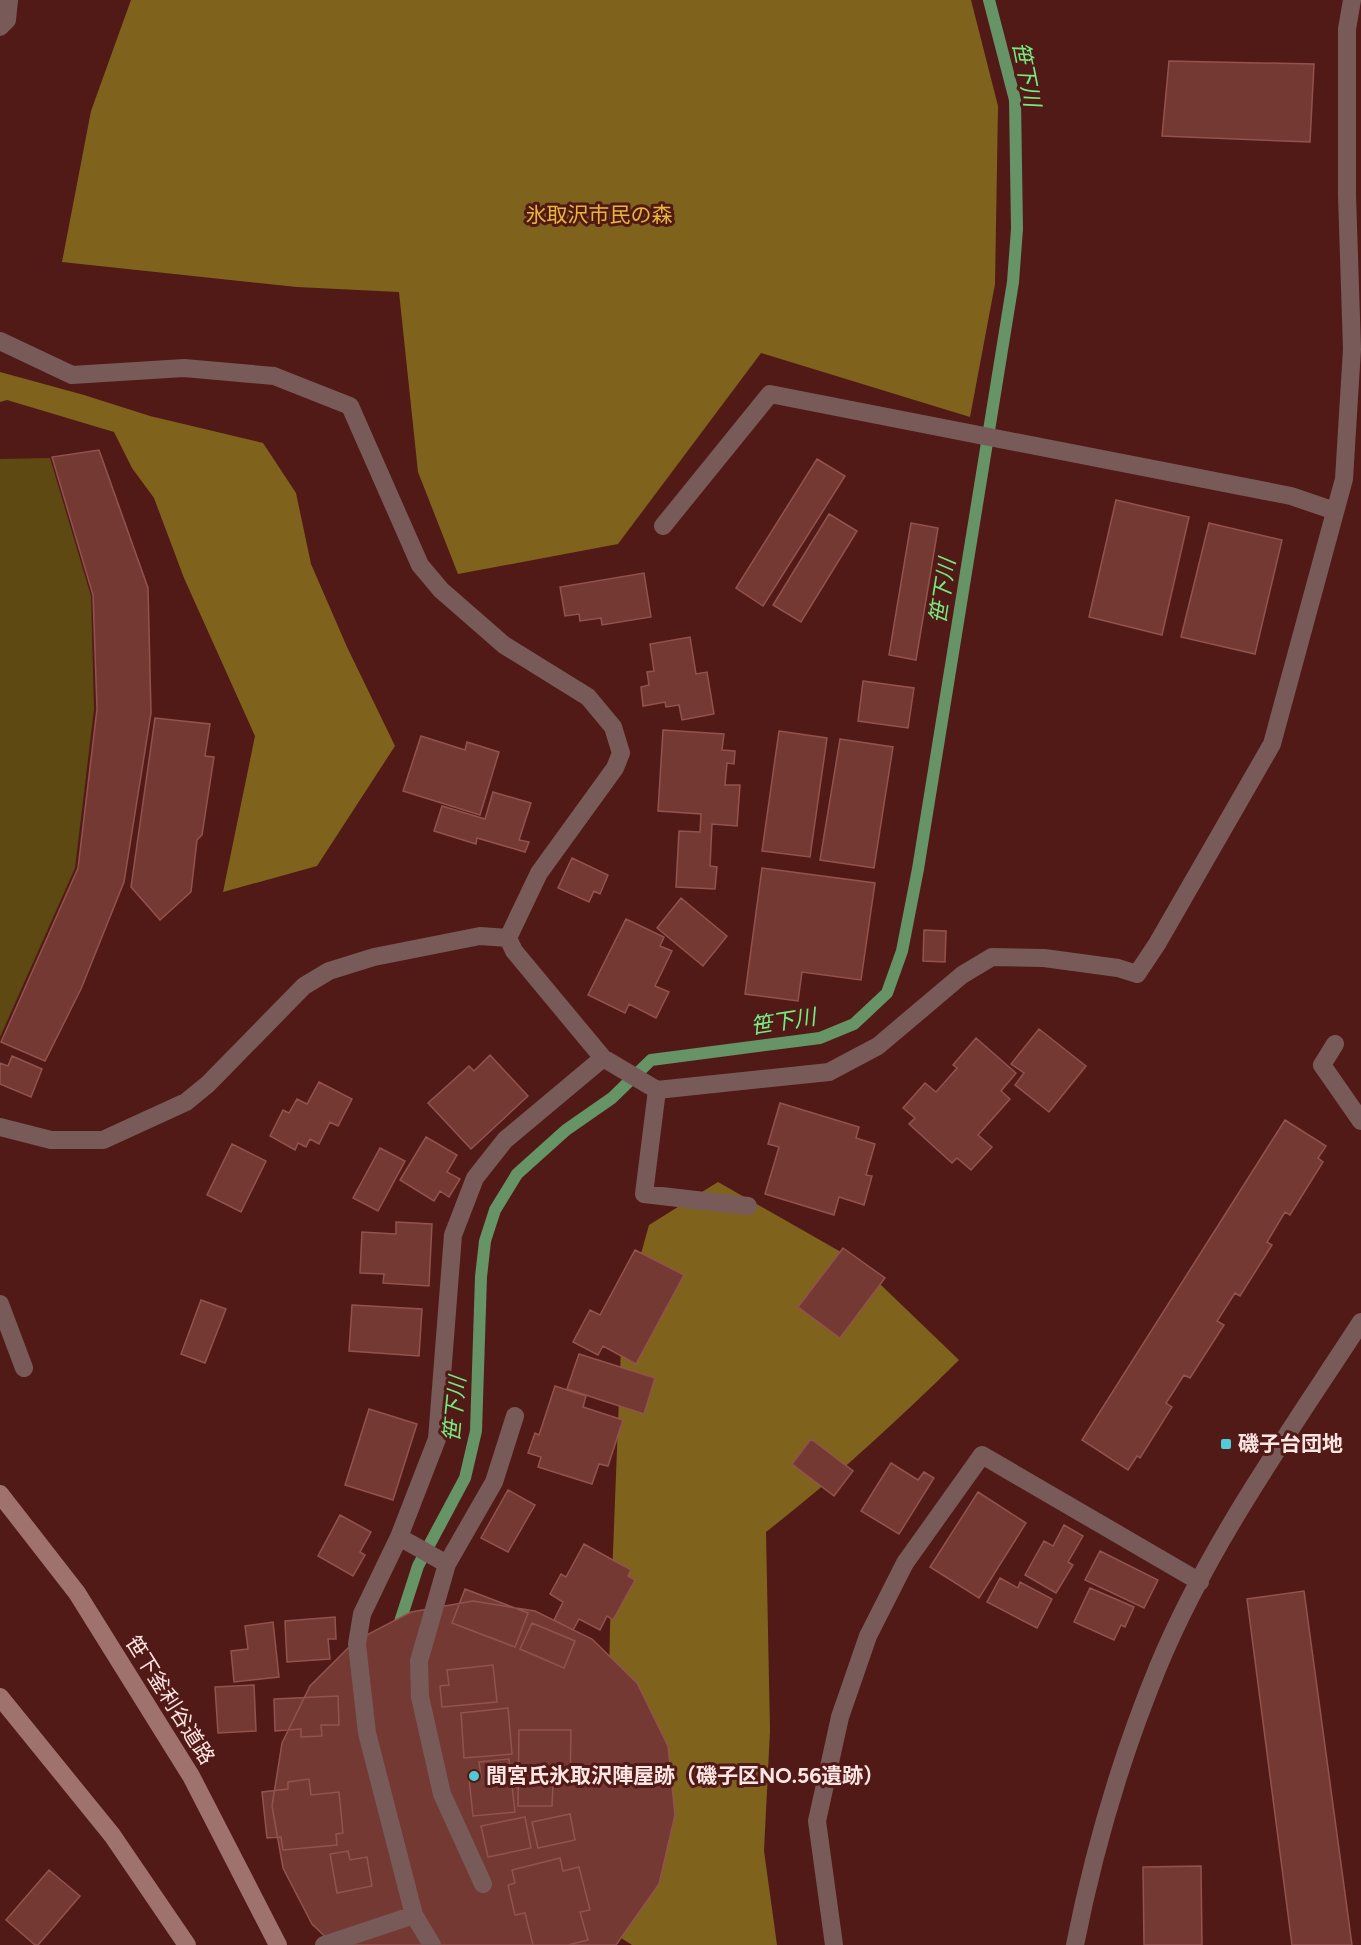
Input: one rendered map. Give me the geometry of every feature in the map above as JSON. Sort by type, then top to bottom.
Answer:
[{"type":"street","points":[[0,27],[6,20],[9,0]]},
{"type":"street","points":[[508,938],[514,951],[603,1058],[657,1090],[829,1072],[878,1046],[962,975],[992,957],[1044,958],[1118,968],[1137,974],[1163,934],[1272,744],[1344,479],[1352,349],[1347,195],[1347,29],[1352,0]]},
{"type":"street","points":[[0,341],[72,375],[184,368],[274,376],[350,406],[420,565],[441,590],[504,645],[588,697],[614,727],[621,753],[615,768],[539,873],[508,938]]},
{"type":"street","points":[[663,526],[770,394],[1291,496],[1335,511]]},
{"type":"street","points":[[0,1127],[51,1140],[103,1140],[186,1102],[208,1084],[304,986],[329,971],[374,957],[480,936],[508,938]]},
{"type":"street","points":[[1335,1044],[1322,1065],[1361,1121]]},
{"type":"street","points":[[432,1945],[414,1915],[367,1733],[357,1644],[362,1614],[399,1537],[437,1439],[453,1235],[475,1178],[505,1140],[603,1058]]},
{"type":"street","points":[[657,1090],[644,1194],[748,1206]]},
{"type":"street","points":[[0,1304],[24,1368]]},
{"type":"street","points":[[1075,1945],[1088,1878],[1118,1773],[1159,1665],[1200,1581],[1267,1467],[1361,1322]]},
{"type":"street","points":[[483,1884],[442,1794],[420,1697],[419,1661],[447,1564],[494,1482],[515,1416]]},
{"type":"street","points":[[834,1945],[817,1821],[840,1717],[868,1636],[905,1563],[982,1455],[1200,1581]]},
{"type":"street","name":"笹下釜利谷道路","points":[[0,1494],[77,1593],[191,1776],[278,1945]]},
{"type":"street","points":[[399,1537],[447,1564]]},
{"type":"street","points":[[0,1697],[112,1835],[187,1945]]},
{"type":"street","points":[[324,1945],[414,1915]]},
{"type":"shaded area","points":[[50,458],[91,596],[94,709],[75,868],[0,1037],[0,459]]},
{"type":"green space","name":"氷取沢市民の森","points":[[131,0],[971,0],[998,106],[995,284],[970,417],[761,353],[618,544],[458,574],[418,472],[399,292],[297,287],[62,262],[91,111]]},
{"type":"green space","points":[[0,372],[150,416],[263,443],[296,493],[311,564],[347,647],[395,746],[317,866],[223,892],[255,736],[184,578],[154,498],[132,468],[114,432],[7,400],[0,402]]},
{"type":"green space","points":[[718,1182],[855,1260],[959,1360],[865,1449],[766,1532],[770,1731],[764,1851],[777,1945],[632,1945],[621,1938],[606,1825],[610,1628],[622,1322],[649,1225]]},
{"type":"building","points":[[1169,61],[1314,64],[1310,142],[1162,136]]},
{"type":"building","points":[[99,450],[148,588],[151,713],[124,882],[81,989],[45,1061],[1,1042],[78,868],[97,709],[93,595],[52,457]]},
{"type":"building","points":[[817,459],[845,476],[763,606],[736,588]]},
{"type":"building","points":[[1116,500],[1189,517],[1162,635],[1089,617]]},
{"type":"building","points":[[829,514],[857,531],[801,622],[773,605]]},
{"type":"building","points":[[911,523],[938,528],[916,660],[889,655]]},
{"type":"building","points":[[1209,523],[1282,540],[1255,654],[1181,637]]},
{"type":"building","points":[[644,573],[651,617],[602,625],[601,618],[580,621],[579,614],[565,616],[560,587]]},
{"type":"building","points":[[690,637],[696,674],[707,672],[714,714],[682,720],[679,705],[666,707],[665,702],[643,706],[641,687],[649,685],[647,672],[654,671],[650,644]]},
{"type":"building","points":[[863,681],[914,688],[908,728],[858,721]]},
{"type":"building","points":[[155,718],[210,724],[205,756],[214,757],[202,835],[197,840],[191,892],[160,920],[131,887]]},
{"type":"building","points":[[663,730],[724,734],[722,750],[735,751],[734,764],[727,763],[725,785],[740,785],[737,826],[712,824],[710,866],[717,867],[715,889],[676,887],[679,831],[700,832],[701,814],[658,811]]},
{"type":"building","points":[[779,731],[827,738],[810,857],[762,851]]},
{"type":"building","points":[[421,736],[465,750],[467,742],[499,752],[480,815],[403,791]]},
{"type":"building","points":[[840,739],[893,747],[874,868],[820,860]]},
{"type":"building","points":[[493,792],[531,803],[519,840],[529,842],[525,852],[477,838],[476,844],[434,831],[442,806],[485,819]]},
{"type":"building","points":[[572,858],[608,875],[600,894],[594,891],[589,902],[558,888]]},
{"type":"building","points":[[762,868],[875,883],[861,980],[802,972],[798,1001],[745,994]]},
{"type":"building","points":[[681,898],[727,936],[703,966],[657,928]]},
{"type":"building","points":[[626,919],[664,937],[660,946],[672,951],[655,986],[669,992],[656,1018],[629,1004],[625,1013],[588,995]]},
{"type":"building","points":[[924,930],[946,931],[945,962],[923,961]]},
{"type":"building","points":[[1039,1029],[1086,1066],[1049,1112],[1015,1085],[1024,1073],[1011,1064]]},
{"type":"building","points":[[976,1038],[1016,1073],[1001,1091],[1010,1099],[978,1135],[992,1147],[971,1170],[957,1158],[952,1163],[909,1124],[915,1118],[903,1108],[925,1083],[936,1092],[957,1068],[953,1065]]},
{"type":"building","points":[[490,1055],[528,1096],[471,1149],[428,1103],[469,1066],[474,1071]]},
{"type":"building","points":[[12,1056],[42,1069],[31,1097],[0,1084],[0,1063],[8,1066]]},
{"type":"building","points":[[319,1082],[352,1099],[338,1126],[330,1122],[319,1144],[310,1139],[306,1147],[298,1143],[295,1150],[270,1136],[283,1110],[289,1113],[297,1099],[307,1104]]},
{"type":"building","points":[[780,1103],[859,1127],[856,1138],[875,1144],[866,1175],[872,1176],[864,1205],[839,1197],[834,1215],[765,1194],[779,1147],[768,1144]]},
{"type":"building","points":[[1285,1120],[1326,1146],[1318,1158],[1323,1162],[1290,1215],[1285,1212],[1267,1242],[1272,1245],[1240,1296],[1235,1293],[1217,1321],[1224,1325],[1190,1378],[1184,1375],[1166,1403],[1172,1407],[1140,1458],[1137,1456],[1128,1470],[1082,1440]]},
{"type":"building","points":[[426,1137],[457,1155],[447,1172],[460,1179],[449,1197],[440,1191],[434,1201],[400,1180]]},
{"type":"building","points":[[232,1144],[266,1161],[241,1212],[207,1195]]},
{"type":"building","points":[[380,1148],[405,1161],[378,1211],[353,1198]]},
{"type":"building","points":[[396,1222],[432,1224],[429,1286],[383,1283],[384,1274],[360,1273],[362,1232],[396,1234]]},
{"type":"building","points":[[843,1248],[885,1278],[840,1338],[798,1307]]},
{"type":"building","points":[[635,1250],[684,1275],[636,1364],[603,1346],[598,1355],[573,1342],[590,1310],[600,1315]]},
{"type":"building","points":[[201,1300],[226,1309],[205,1363],[181,1354]]},
{"type":"building","points":[[352,1305],[422,1309],[419,1356],[349,1351]]},
{"type":"building","points":[[579,1354],[655,1378],[644,1414],[567,1389]]},
{"type":"building","points":[[555,1386],[586,1396],[583,1407],[623,1420],[608,1466],[599,1464],[592,1484],[538,1467],[541,1457],[528,1453],[535,1433],[539,1435]]},
{"type":"building","points":[[369,1409],[417,1424],[393,1500],[345,1485]]},
{"type":"building","points":[[811,1439],[853,1471],[834,1496],[792,1464]]},
{"type":"building","points":[[891,1463],[918,1480],[924,1472],[934,1478],[899,1534],[861,1511]]},
{"type":"building","points":[[508,1490],[535,1505],[508,1552],[481,1538]]},
{"type":"building","points":[[978,1492],[1026,1523],[979,1598],[930,1567]]},
{"type":"building","points":[[340,1515],[371,1532],[360,1552],[365,1555],[353,1576],[318,1556]]},
{"type":"building","points":[[1064,1525],[1083,1536],[1068,1562],[1073,1565],[1056,1593],[1025,1575],[1044,1541],[1053,1546]]},
{"type":"building","points":[[584,1544],[631,1570],[628,1576],[635,1580],[613,1620],[607,1616],[600,1630],[579,1619],[573,1630],[554,1620],[563,1602],[550,1594],[561,1574],[566,1577]]},
{"type":"building","points":[[1100,1551],[1158,1580],[1144,1608],[1085,1580]]},
{"type":"building","points":[[1000,1578],[1018,1588],[1020,1582],[1052,1599],[1037,1628],[987,1602]]},
{"type":"building","points":[[1090,1588],[1134,1607],[1125,1627],[1121,1625],[1114,1640],[1074,1622]]},
{"type":"building","points":[[465,1589],[528,1613],[515,1647],[452,1623]]},
{"type":"building","points":[[1304,1591],[1352,1945],[1292,1945],[1247,1599]]},
{"type":"building","name":"間宮氏氷取沢陣屋跡（磯子区NO.56遺跡）","points":[[473,1601],[535,1611],[592,1639],[637,1683],[668,1746],[675,1815],[659,1884],[616,1945],[334,1945],[312,1924],[283,1868],[272,1806],[282,1743],[310,1686],[355,1641],[411,1612]]},
{"type":"building","points":[[335,1617],[336,1639],[328,1639],[330,1659],[287,1662],[285,1621]]},
{"type":"building","points":[[273,1622],[279,1677],[234,1682],[231,1651],[248,1649],[245,1626]]},
{"type":"building","points":[[532,1623],[575,1641],[564,1668],[520,1649]]},
{"type":"building","points":[[493,1665],[497,1702],[442,1707],[440,1686],[449,1685],[447,1670]]},
{"type":"building","points":[[254,1685],[256,1731],[218,1733],[215,1687]]},
{"type":"building","points":[[338,1696],[339,1725],[321,1725],[322,1736],[301,1737],[301,1729],[275,1731],[274,1699]]},
{"type":"building","points":[[508,1708],[512,1754],[464,1758],[461,1713]]},
{"type":"building","points":[[519,1730],[571,1730],[570,1784],[553,1784],[552,1806],[518,1806]]},
{"type":"building","points":[[509,1759],[515,1812],[473,1816],[469,1779],[481,1777],[479,1762]]},
{"type":"building","points":[[309,1779],[311,1795],[339,1792],[343,1833],[336,1834],[337,1845],[283,1850],[281,1837],[267,1838],[262,1792],[288,1789],[288,1782]]},
{"type":"building","points":[[570,1814],[575,1840],[538,1848],[532,1822]]},
{"type":"building","points":[[525,1817],[531,1848],[488,1857],[481,1826]]},
{"type":"building","points":[[348,1851],[350,1860],[367,1857],[372,1886],[337,1893],[330,1854]]},
{"type":"building","points":[[560,1858],[563,1871],[579,1867],[590,1910],[580,1912],[588,1940],[568,1945],[533,1945],[525,1913],[515,1915],[508,1885],[515,1883],[512,1870]]},
{"type":"building","points":[[1201,1866],[1202,1945],[1144,1945],[1143,1867]]},
{"type":"building","points":[[49,1870],[80,1896],[38,1945],[35,1945],[6,1920]]},
{"type":"waterway","name":"笹下川","points":[[397,1631],[418,1566],[465,1478],[476,1431],[481,1277],[485,1241],[495,1210],[517,1174],[566,1130],[612,1098],[651,1060],[820,1038],[854,1024],[887,993],[902,951],[918,869],[1013,282],[1017,229],[1015,100],[989,0]]},
{"type":"place","name":"磯子台団地","points":[[1226,1444]]},
{"type":"place","name":"間宮氏氷取沢陣屋跡（磯子区NO.56遺跡）","points":[[474,1776]]}]
